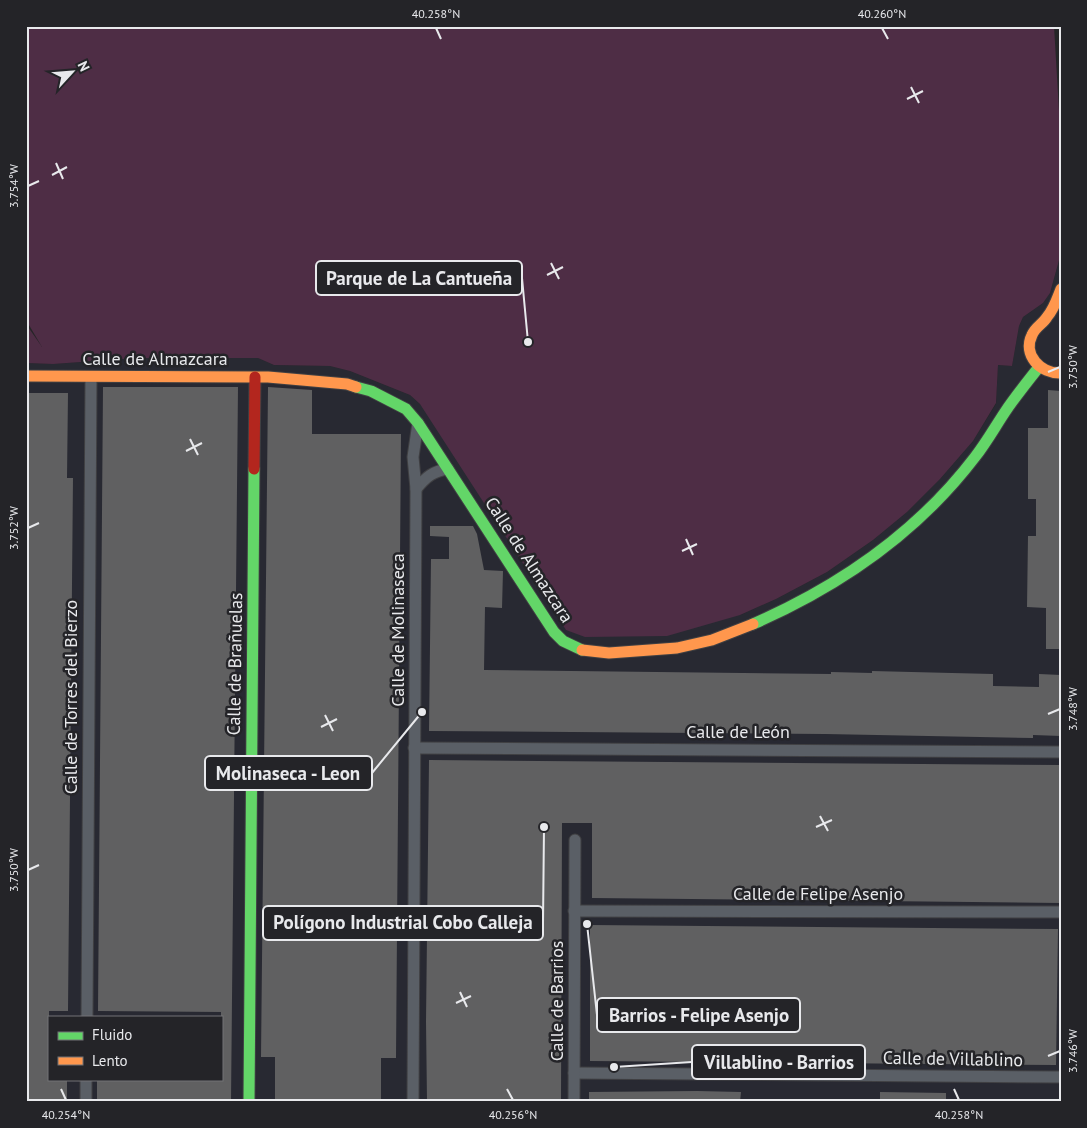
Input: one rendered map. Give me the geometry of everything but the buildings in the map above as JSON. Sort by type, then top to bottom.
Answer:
[{"type":"street","points":[[1061,289],[1053,308],[1044,322],[1034,330],[1029,343],[1031,356],[1038,367],[1047,372],[1061,373]]},
{"type":"street","points":[[1044,322],[1061,320]]},
{"type":"street","name":"Calle de Almazcara","points":[[26,376],[255,377],[347,384],[371,391],[406,409],[418,423],[561,640],[569,646],[606,654],[686,647],[755,624],[822,592],[895,542],[919,520],[975,457],[1038,367]]},
{"type":"street","name":"Calle de Torres del Bierzo","points":[[87,1016],[91,376]]},
{"type":"street","name":"Calle de Brañuelas","points":[[249,1102],[255,377]]},
{"type":"street","name":"Calle de Molinaseca","points":[[412,1102],[416,489],[413,458],[418,423]]},
{"type":"street","points":[[416,489],[430,474],[439,470],[448,470]]},
{"type":"street","name":"Calle de León","points":[[414,748],[1061,752]]},
{"type":"street","name":"Calle de Barrios","points":[[574,1102],[575,840]]},
{"type":"street","name":"Calle de Felipe Asenjo","points":[[574,911],[1061,912]]},
{"type":"street","name":"Calle de Villablino","points":[[574,1073],[1061,1077]]},
{"type":"street","points":[[86,1080],[86,1102]]},
{"type":"shaded area","points":[[26,26],[1054,26],[1061,145],[1061,253],[1050,293],[1043,303],[1023,317],[1019,326],[1012,366],[998,365],[996,403],[973,441],[940,479],[907,512],[873,540],[827,572],[776,599],[740,615],[667,636],[585,637],[566,630],[420,404],[410,395],[350,371],[330,366],[274,365],[258,358],[137,358],[53,364],[26,363],[26,324],[42,347],[26,320]]},
{"type":"shaded area","points":[[1061,253],[1061,1102],[26,1102],[26,363],[53,364],[136,358],[258,358],[274,365],[330,366],[350,371],[410,395],[420,404],[740,615],[776,599],[827,572],[873,540],[907,512],[940,479],[973,441],[996,404],[998,365],[1012,366],[1019,326],[1023,317],[1043,303],[1050,293]]},
{"type":"traffic: fast","points":[[753,624],[816,593],[846,574],[875,555],[928,510],[975,457],[1009,406],[1039,367]]},
{"type":"traffic: fast","points":[[356,387],[371,391],[406,409],[418,423],[554,632],[563,641],[582,650]]},
{"type":"traffic: fast","points":[[249,1102],[254,469]]},
{"type":"traffic: slow","points":[[1061,289],[1052,311],[1033,332],[1030,342],[1030,350],[1035,362],[1047,370],[1061,373]]},
{"type":"traffic: slow","points":[[26,376],[268,377],[347,384],[356,387]]},
{"type":"traffic: slow","points":[[582,650],[609,653],[677,648],[712,640],[753,624]]},
{"type":"traffic: jam","points":[[254,469],[255,377]]},
{"type":"place","name":"Parque de La Cantueña","points":[[528,342]]},
{"type":"place","name":"Molinaseca - Leon","points":[[422,712]]},
{"type":"place","name":"Polígono Industrial Cobo Calleja","points":[[544,827]]},
{"type":"place","name":"Barrios - Felipe Asenjo","points":[[587,924]]},
{"type":"place","name":"Villablino - Barrios","points":[[614,1067]]}]
